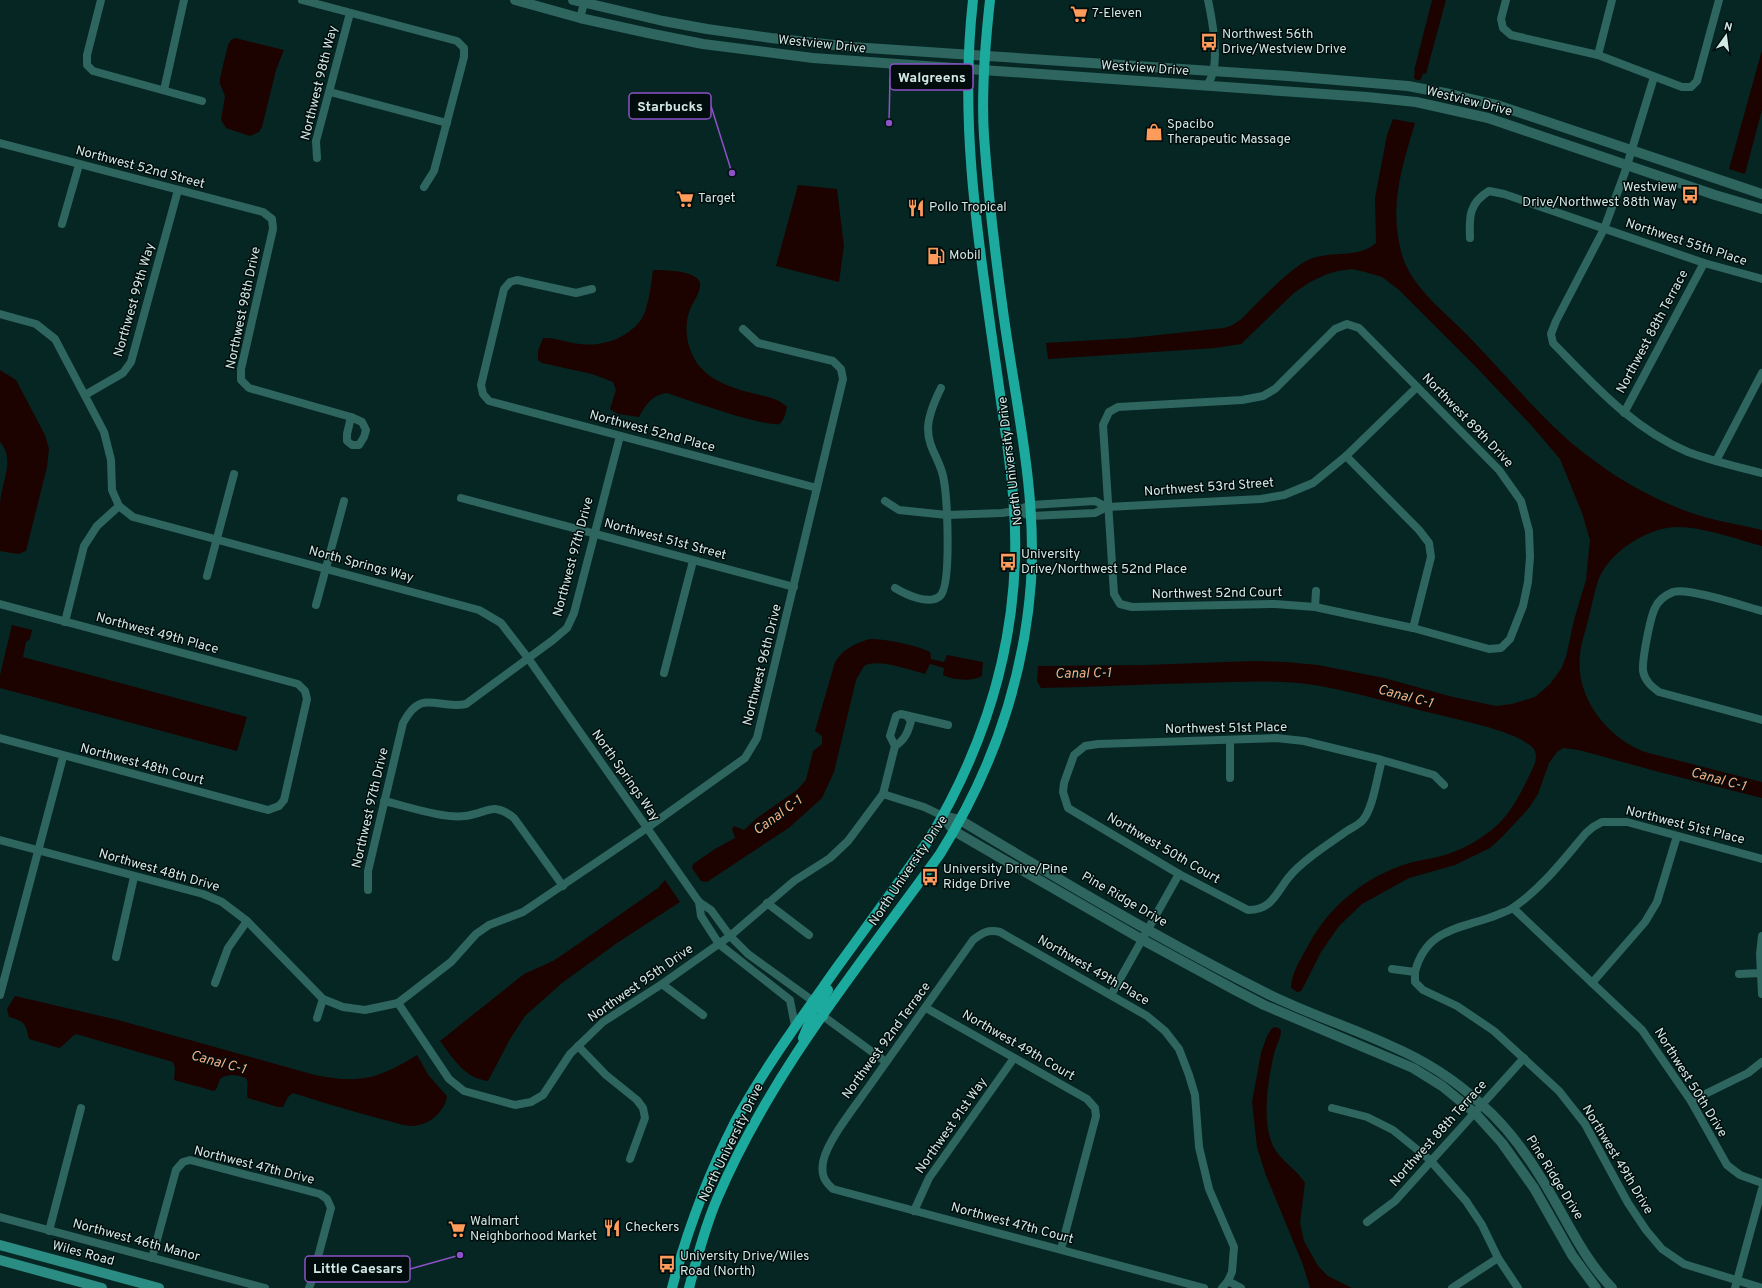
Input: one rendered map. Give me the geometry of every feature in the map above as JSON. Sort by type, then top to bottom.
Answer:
[{"type":"main road","name":"North University Drive","points":[[672,1288],[693,1219],[735,1122],[762,1074],[794,1026],[928,841],[962,781],[982,731],[995,692],[1004,652],[1014,586],[1015,511],[972,189],[968,133],[968,70],[973,0]]},
{"type":"main road","name":"North University Drive","points":[[689,1288],[711,1215],[730,1171],[776,1083],[940,854],[960,820],[979,783],[1001,731],[1019,665],[1031,582],[1031,505],[1003,311],[984,135],[984,71],[990,0]]},
{"type":"main road","points":[[986,292],[991,294],[1003,311]]},
{"type":"main road","points":[[823,1016],[821,1010],[822,999],[837,977],[838,966]]},
{"type":"main road","points":[[803,1044],[804,1033],[812,1016],[812,1001]]},
{"type":"main road","name":"Wiles Road","points":[[0,1245],[159,1288]]},
{"type":"main road","points":[[0,1260],[102,1288]]},
{"type":"street","points":[[101,0],[87,55],[87,65],[93,71],[202,101]]},
{"type":"street","points":[[164,90],[184,0]]},
{"type":"street","points":[[302,0],[457,41],[464,48],[464,57],[434,171],[424,187]]},
{"type":"street","name":"Westview Drive","points":[[515,0],[580,18],[703,44],[770,53],[850,62],[1367,97],[1428,105],[1488,118],[1628,164],[1715,195],[1762,209]]},
{"type":"street","points":[[568,14],[572,0]]},
{"type":"street","name":"Westview Drive","points":[[572,0],[663,21],[771,38],[852,47],[1368,82],[1438,91],[1497,105],[1762,194]]},
{"type":"street","points":[[1207,86],[1213,72],[1215,59],[1212,21],[1208,0]]},
{"type":"street","points":[[1506,0],[1501,19],[1503,28],[1511,35],[1598,55],[1682,86],[1691,87],[1697,82],[1719,0]]},
{"type":"street","points":[[1598,55],[1612,0]]},
{"type":"street","points":[[580,18],[584,2]]},
{"type":"street","name":"Northwest 98th Way","points":[[317,158],[316,141],[350,13]]},
{"type":"street","points":[[1213,72],[1219,87]]},
{"type":"street","points":[[1654,76],[1628,164],[1604,229],[1551,334],[1553,343],[1610,401],[1624,413],[1666,441],[1688,452],[1762,473]]},
{"type":"street","points":[[330,92],[447,123]]},
{"type":"street","name":"Northwest 52nd Street","points":[[0,143],[79,165],[263,212],[272,219]]},
{"type":"street","points":[[62,224],[79,165]]},
{"type":"street","name":"Northwest 99th Way","points":[[85,395],[124,373],[131,362],[178,190]]},
{"type":"street","name":"Northwest 55th Place","points":[[1470,238],[1469,220],[1473,208],[1478,197],[1489,191],[1504,194],[1704,263],[1762,279]]},
{"type":"street","name":"Northwest 98th Drive","points":[[272,219],[273,229],[241,370],[241,380],[249,388],[351,418]]},
{"type":"street","name":"Northwest 88th Terrace","points":[[1624,413],[1704,263]]},
{"type":"street","name":"Northwest 52nd Place","points":[[592,288],[576,293],[517,280],[510,282],[504,289],[481,385],[483,394],[489,401],[816,488]]},
{"type":"street","points":[[0,314],[36,324],[55,339],[104,432],[111,460],[112,490],[119,506],[97,526],[84,546],[65,622]]},
{"type":"street","name":"Northwest 89th Drive","points":[[1107,506],[1103,425],[1109,412],[1118,407],[1242,400],[1263,396],[1275,389],[1335,329],[1347,324],[1359,328],[1499,470],[1521,501],[1529,531],[1530,557],[1528,582],[1523,606],[1510,639],[1501,648]]},
{"type":"street","name":"Northwest 96th Drive","points":[[398,1004],[451,962],[476,934],[484,928],[523,912],[647,828],[745,758],[757,738],[764,716],[816,488],[843,379],[841,369],[833,362],[758,343],[743,329]]},
{"type":"street","points":[[1716,461],[1762,373]]},
{"type":"street","name":"Northwest 53rd Street","points":[[1015,511],[1031,505],[1094,501],[1107,506],[1261,498],[1284,495],[1313,483],[1346,456],[1417,387]]},
{"type":"street","points":[[895,588],[907,595],[931,600],[940,596],[944,587],[948,546],[944,480],[932,452],[928,427],[934,400],[941,388]]},
{"type":"street","name":"Northwest 97th Drive","points":[[368,890],[368,871],[384,801],[403,723],[409,712],[419,704],[430,701],[455,706],[466,704],[567,628],[574,613],[593,533],[620,436]]},
{"type":"street","points":[[1346,456],[1419,530],[1429,543],[1431,557],[1412,628]]},
{"type":"street","points":[[207,576],[234,474]]},
{"type":"street","name":"Northwest 51st Street","points":[[461,498],[794,587]]},
{"type":"street","points":[[885,501],[899,510],[946,515],[974,515],[1015,511]]},
{"type":"street","points":[[316,605],[344,502]]},
{"type":"street","points":[[1072,503],[1073,514]]},
{"type":"street","name":"North Springs Way","points":[[119,506],[133,517],[479,610],[501,623],[528,658],[699,902],[711,910],[730,936],[748,954],[812,1001]]},
{"type":"street","name":"Northwest 53rd Street","points":[[1015,511],[1031,516],[1095,513],[1107,506]]},
{"type":"street","name":"Northwest 52nd Court","points":[[1107,506],[1114,594],[1120,604],[1132,607],[1275,604],[1315,607],[1412,628],[1488,649],[1501,648]]},
{"type":"street","points":[[664,673],[693,561]]},
{"type":"street","points":[[1315,607],[1316,591]]},
{"type":"street","points":[[1762,611],[1687,591],[1674,592],[1664,597],[1655,608],[1644,655],[1644,671],[1648,684],[1659,692],[1762,720]]},
{"type":"street","name":"Northwest 49th Place","points":[[0,604],[298,684],[305,691],[307,699],[284,800],[279,806]]},
{"type":"street","name":"Northwest 95th Drive","points":[[398,1004],[449,1079],[464,1091],[515,1104],[531,1102],[543,1095],[570,1054],[603,1022],[662,984],[730,936],[794,880],[830,858],[848,841],[883,794],[895,746],[890,736],[896,716],[901,714],[907,716],[911,721],[909,731],[903,741],[895,746]]},
{"type":"street","points":[[907,716],[948,725]]},
{"type":"street","name":"Northwest 48th Court","points":[[0,738],[268,810],[279,806]]},
{"type":"street","name":"Northwest 51st Place","points":[[1065,800],[1063,792],[1064,783],[1074,755],[1085,746],[1098,744],[1276,738],[1304,741],[1382,760],[1434,775],[1444,785]]},
{"type":"street","points":[[1230,740],[1230,778]]},
{"type":"street","points":[[0,995],[63,756]]},
{"type":"street","name":"Northwest 50th Court","points":[[1065,800],[1068,808],[1179,874],[1248,910],[1256,910],[1264,908],[1270,903],[1289,876],[1320,850],[1362,821],[1368,812],[1382,760]]},
{"type":"street","points":[[883,794],[924,807],[943,816]]},
{"type":"street","points":[[384,801],[449,816],[464,816],[494,808],[504,810],[514,818],[563,886]]},
{"type":"street","name":"Pine Ridge Drive","points":[[943,816],[960,820],[1148,930],[1268,994],[1393,1046],[1447,1077],[1482,1104],[1512,1136],[1544,1182],[1581,1249],[1600,1276],[1612,1288]]},
{"type":"street","name":"Pine Ridge Drive","points":[[943,816],[954,831],[1143,940],[1264,1005],[1413,1068],[1442,1086],[1475,1113],[1502,1143],[1534,1188],[1572,1255],[1596,1288]]},
{"type":"street","name":"Northwest 51st Place","points":[[1513,908],[1551,875],[1586,833],[1602,822],[1627,822],[1762,859]]},
{"type":"street","points":[[1592,983],[1645,922],[1657,902],[1677,836]]},
{"type":"street","name":"Northwest 48th Drive","points":[[0,840],[134,877],[203,894],[222,902],[247,921],[323,999],[342,1007],[365,1010],[398,1004]]},
{"type":"street","points":[[1111,995],[1179,874]]},
{"type":"street","points":[[116,957],[134,877]]},
{"type":"street","name":"North Springs Way","points":[[699,902],[701,916],[719,944],[790,1000],[794,1026]]},
{"type":"street","points":[[767,903],[809,936]]},
{"type":"street","points":[[1392,969],[1415,972],[1418,962],[1433,939],[1446,932],[1513,908]]},
{"type":"street","name":"Northwest 50th Drive","points":[[1513,908],[1642,1030],[1691,1101],[1727,1166],[1740,1175],[1762,1183]]},
{"type":"street","points":[[215,983],[228,948],[247,921]]},
{"type":"street","name":"Northwest 49th Place","points":[[986,931],[993,930],[1000,932],[1147,1016],[1165,1031],[1179,1050],[1190,1075],[1195,1095],[1199,1147],[1209,1189],[1234,1247],[1232,1272],[1228,1281]]},
{"type":"street","name":"Northwest 92nd Terrace","points":[[822,1173],[823,1162],[827,1150],[847,1117],[926,1008],[972,940],[986,931]]},
{"type":"street","points":[[1762,936],[1760,973],[1762,994]]},
{"type":"street","name":"Northwest 49th Drive","points":[[1415,972],[1415,982],[1423,990],[1457,1006],[1494,1032],[1559,1091],[1585,1124],[1628,1203],[1646,1230],[1662,1249],[1684,1264],[1736,1285],[1762,1288]]},
{"type":"street","points":[[1740,974],[1760,973]]},
{"type":"street","points":[[662,984],[703,1014]]},
{"type":"street","points":[[317,1018],[323,999]]},
{"type":"street","name":"Northwest 49th Court","points":[[926,1008],[1087,1099],[1095,1108],[1096,1116],[1061,1249]]},
{"type":"street","points":[[823,1016],[886,1062]]},
{"type":"street","points":[[578,1046],[606,1075],[637,1100],[643,1108],[645,1118],[630,1159]]},
{"type":"street","name":"Northwest 91st Way","points":[[914,1211],[929,1178],[1014,1058]]},
{"type":"street","name":"Northwest 88th Terrace","points":[[1368,1222],[1395,1201],[1430,1160],[1475,1113],[1524,1058]]},
{"type":"street","points":[[1691,1101],[1748,1073],[1762,1062]]},
{"type":"street","points":[[49,1231],[81,1108]]},
{"type":"street","points":[[1332,1108],[1367,1117],[1393,1130],[1430,1160],[1466,1201],[1482,1225],[1498,1258],[1518,1288]]},
{"type":"street","name":"Northwest 47th Drive","points":[[152,1258],[176,1170],[183,1162],[190,1160],[320,1194],[327,1200],[331,1208],[311,1283],[308,1288]]},
{"type":"street","name":"Northwest 47th Court","points":[[822,1173],[825,1182],[833,1189],[1204,1288]]},
{"type":"street","points":[[1736,1285],[1762,1189]]},
{"type":"street","name":"Northwest 46th Manor","points":[[0,1217],[265,1288]]},
{"type":"street","points":[[1452,1288],[1498,1258]]},
{"type":"street","points":[[1222,1288],[1228,1281],[1241,1288]]},
{"type":"water","points":[[1432,0],[1446,0],[1426,74],[1414,71]]},
{"type":"water","points":[[235,38],[284,50],[276,70],[262,127],[259,132],[250,136],[226,128],[221,120],[225,96],[220,84],[220,78],[228,45],[231,40]]},
{"type":"water","points":[[1762,50],[1762,110],[1745,174],[1729,169]]},
{"type":"water","name":"Canal C-1","points":[[1393,119],[1415,123],[1399,186],[1396,218],[1401,251],[1406,264],[1412,277],[1430,299],[1471,339],[1554,427],[1584,453],[1607,470],[1645,493],[1686,511],[1762,530],[1762,546],[1714,532],[1677,527],[1667,528],[1646,535],[1626,546],[1609,562],[1598,581],[1581,645],[1580,671],[1588,700],[1596,714],[1618,737],[1631,746],[1645,752],[1762,782],[1762,798],[1579,750],[1563,748],[1557,752],[1549,763],[1538,794],[1529,808],[1502,837],[1490,848],[1455,865],[1409,878],[1362,904],[1339,926],[1321,952],[1301,991],[1297,992],[1291,988],[1291,982],[1297,965],[1317,931],[1336,907],[1360,887],[1386,872],[1406,864],[1438,857],[1455,851],[1477,840],[1493,829],[1506,816],[1525,785],[1536,759],[1533,748],[1506,733],[1483,726],[1320,686],[1291,682],[1261,682],[1041,688],[1037,681],[1038,666],[1145,665],[1253,661],[1285,662],[1318,665],[1384,678],[1453,697],[1496,706],[1512,704],[1535,697],[1550,684],[1561,669],[1566,657],[1574,620],[1586,580],[1590,540],[1582,513],[1560,459],[1532,426],[1477,368],[1399,290],[1382,277],[1352,269],[1327,274],[1310,282],[1294,293],[1241,344],[1215,348],[1048,359],[1046,343],[1130,338],[1229,327],[1241,319],[1273,287],[1306,261],[1315,257],[1360,251],[1376,243],[1375,198],[1387,135]]},
{"type":"water","points":[[798,185],[837,189],[844,246],[839,282],[776,266]]},
{"type":"water","points":[[653,270],[687,273],[698,279],[700,284],[699,290],[688,315],[687,323],[690,348],[697,363],[707,374],[720,382],[742,390],[773,398],[784,404],[787,407],[784,418],[780,424],[771,424],[742,417],[667,393],[653,398],[644,408],[639,417],[618,414],[610,409],[616,390],[613,382],[592,374],[542,363],[538,360],[538,351],[543,338],[552,338],[589,345],[615,340],[630,331],[637,325],[646,309]]},
{"type":"water","points":[[0,370],[16,380],[45,435],[49,449],[47,467],[26,551],[18,554],[0,551],[0,504],[6,472],[7,456],[5,449],[0,442]]},
{"type":"water","points":[[12,625],[32,630],[30,639],[26,642],[23,657],[247,717],[237,751],[0,688],[0,675]]},
{"type":"water","name":"Canal C-1","points":[[870,639],[892,641],[924,649],[930,652],[931,659],[944,662],[947,655],[983,662],[982,676],[968,680],[952,678],[943,675],[944,668],[930,664],[925,674],[885,664],[877,663],[864,666],[856,680],[834,772],[822,798],[790,827],[707,882],[701,881],[692,868],[693,864],[735,838],[732,829],[734,826],[744,830],[757,818],[797,790],[806,780],[813,751],[822,744],[822,736],[815,731],[835,662],[842,653],[850,647]]},
{"type":"water","points":[[665,880],[680,902],[617,943],[562,983],[525,1016],[510,1039],[488,1081],[472,1076],[460,1066],[440,1041],[524,974],[553,961],[568,951],[658,888]]},
{"type":"water","name":"Canal C-1","points":[[15,996],[118,1020],[315,1075],[331,1078],[357,1079],[368,1077],[391,1070],[417,1055],[429,1076],[447,1096],[446,1102],[439,1113],[430,1121],[424,1124],[412,1126],[402,1125],[362,1114],[293,1093],[288,1097],[283,1107],[278,1107],[248,1098],[246,1078],[236,1075],[226,1076],[220,1079],[217,1088],[214,1091],[174,1080],[175,1068],[173,1062],[76,1034],[59,1048],[29,1039],[27,1029],[24,1024],[9,1017],[7,1009]]},
{"type":"water","points":[[1277,1027],[1281,1030],[1281,1033],[1272,1065],[1267,1103],[1268,1129],[1271,1141],[1279,1155],[1305,1183],[1300,1223],[1304,1241],[1318,1266],[1328,1276],[1352,1288],[1310,1288],[1303,1265],[1265,1173],[1257,1147],[1252,1102],[1261,1053],[1267,1036],[1272,1028]]},
{"type":"waterway","points":[[1418,76],[1422,62]]},
{"type":"place","name":"7-Eleven","points":[[1079,14]]},
{"type":"place","name":"Northwest 56th Drive/Westview Drive","points":[[1209,42]]},
{"type":"place","name":"Walgreens","points":[[889,123]]},
{"type":"place","name":"Spacibo Therapeutic Massage","points":[[1154,132]]},
{"type":"place","name":"Starbucks","points":[[732,173]]},
{"type":"place","name":"Westview Drive/Northwest 88th Way","points":[[1690,195]]},
{"type":"place","name":"Target","points":[[685,199]]},
{"type":"place","name":"Pollo Tropical","points":[[916,208]]},
{"type":"place","name":"Mobil","points":[[936,256]]},
{"type":"place","name":"University Drive/Northwest 52nd Place","points":[[1008,562]]},
{"type":"place","name":"University Drive/Pine Ridge Drive","points":[[930,877]]},
{"type":"place","name":"Checkers","points":[[612,1228]]},
{"type":"place","name":"Walmart Neighborhood Market","points":[[457,1229]]},
{"type":"place","name":"Little Caesars","points":[[460,1255]]},
{"type":"place","name":"University Drive/Wiles Road (North)","points":[[667,1264]]}]
